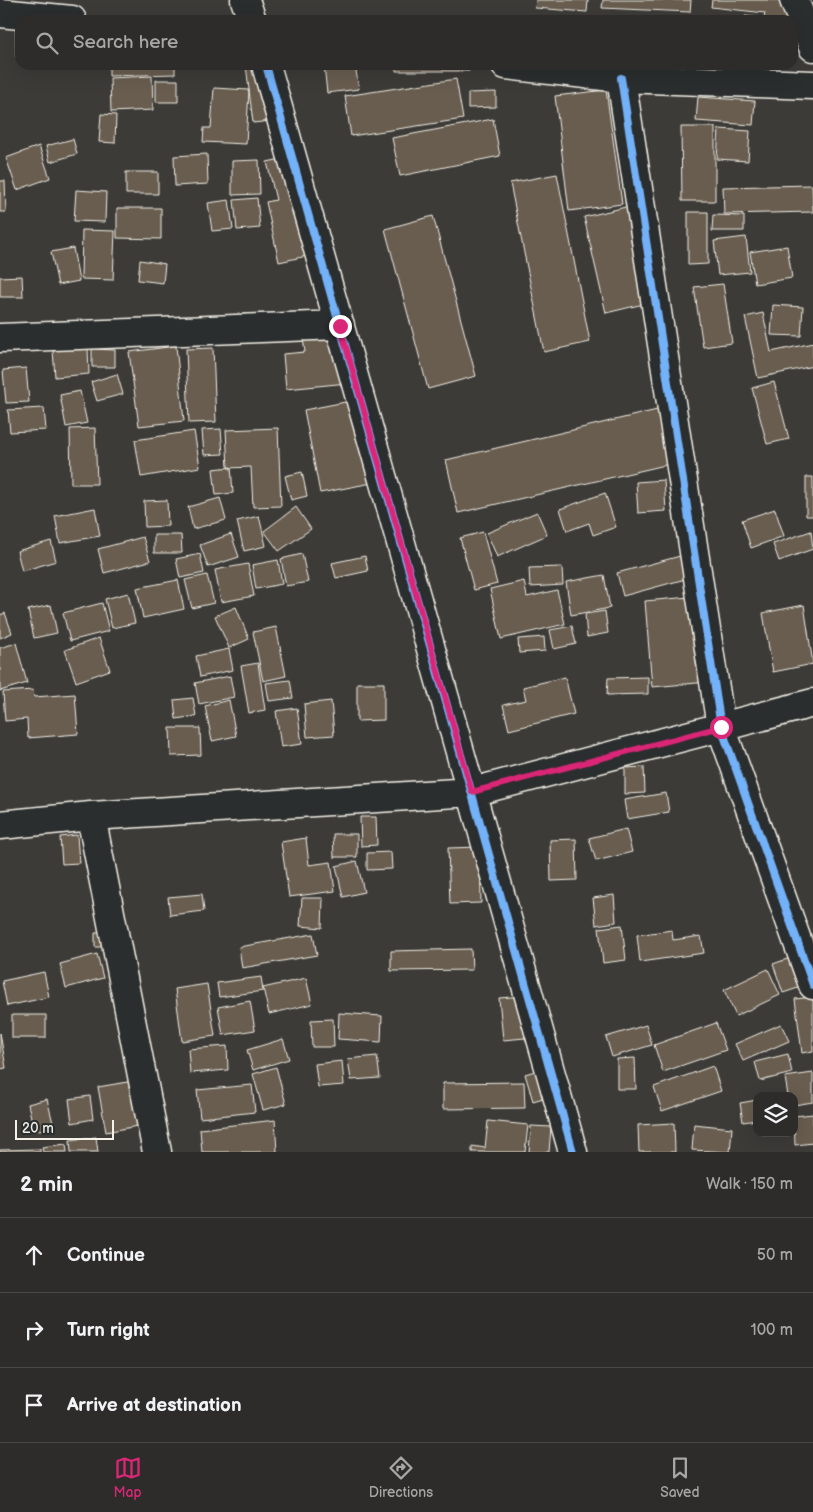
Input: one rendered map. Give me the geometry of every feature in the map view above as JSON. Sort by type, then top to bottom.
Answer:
[{"type":"street","points":[[246,0],[250,15]]},
{"type":"street","points":[[794,0],[813,47]]},
{"type":"street","points":[[0,13],[21,15]]},
{"type":"street","points":[[267,70],[573,1152]]},
{"type":"street","points":[[550,70],[621,78],[813,85]]},
{"type":"street","points":[[621,78],[721,727],[813,985]]},
{"type":"street","points":[[0,338],[340,326]]},
{"type":"street","points":[[0,825],[91,816],[472,792],[813,703]]},
{"type":"street","points":[[91,816],[157,1152]]},
{"type":"building","points":[[536,0],[588,0],[587,12],[535,8]]},
{"type":"building","points":[[603,0],[691,0],[690,12],[602,8]]},
{"type":"building","points":[[712,0],[790,0],[788,15],[765,15],[765,13],[711,7]]},
{"type":"building","points":[[109,70],[175,70],[175,74],[109,76]]},
{"type":"building","points":[[247,70],[274,70],[280,120],[253,123]]},
{"type":"building","points":[[325,70],[356,70],[359,89],[327,93]]},
{"type":"building","points":[[396,70],[469,70],[469,71]]},
{"type":"building","points":[[152,76],[153,110],[111,112],[110,78]]},
{"type":"building","points":[[456,79],[463,119],[351,136],[345,96]]},
{"type":"building","points":[[156,80],[178,80],[178,102],[156,102]]},
{"type":"building","points":[[214,88],[249,90],[246,144],[203,142],[204,128],[211,128]]},
{"type":"building","points":[[606,90],[622,204],[569,211],[555,96]]},
{"type":"building","points":[[496,92],[496,107],[468,108],[468,93]]},
{"type":"building","points":[[698,97],[755,101],[753,125],[696,121]]},
{"type":"building","points":[[101,114],[116,115],[115,143],[99,142]]},
{"type":"building","points":[[493,119],[500,156],[400,176],[392,138]]},
{"type":"building","points":[[681,127],[715,127],[715,201],[682,201]]},
{"type":"building","points":[[719,129],[750,131],[748,161],[717,159]]},
{"type":"building","points":[[73,139],[77,154],[50,162],[46,146]]},
{"type":"building","points":[[39,146],[50,178],[17,190],[6,158]]},
{"type":"building","points":[[207,154],[208,184],[175,186],[174,156]]},
{"type":"building","points":[[295,156],[316,254],[279,262],[266,202],[276,200],[267,162]]},
{"type":"building","points":[[259,160],[260,194],[232,195],[232,161]]},
{"type":"building","points":[[126,172],[158,172],[158,194],[126,194]]},
{"type":"building","points":[[557,174],[590,342],[544,352],[510,183]]},
{"type":"building","points":[[0,181],[5,181],[6,212],[0,212]]},
{"type":"building","points":[[812,185],[813,212],[724,214],[723,187]]},
{"type":"building","points":[[76,190],[106,192],[105,222],[74,221]]},
{"type":"building","points":[[257,198],[260,228],[237,230],[234,200]]},
{"type":"building","points":[[229,200],[233,229],[212,231],[208,203]]},
{"type":"building","points":[[634,205],[656,301],[606,313],[584,217]]},
{"type":"building","points":[[117,208],[161,208],[161,239],[117,238]]},
{"type":"building","points":[[688,212],[708,212],[708,264],[688,265]]},
{"type":"building","points":[[713,215],[744,216],[744,231],[712,231]]},
{"type":"building","points":[[433,216],[476,376],[428,389],[385,229]]},
{"type":"building","points":[[82,230],[115,231],[113,280],[81,279]]},
{"type":"building","points":[[746,237],[750,272],[718,275],[714,241]]},
{"type":"building","points":[[787,246],[792,278],[755,284],[750,252]]},
{"type":"building","points":[[73,248],[79,281],[58,285],[51,252]]},
{"type":"building","points":[[140,260],[165,264],[163,283],[138,280]]},
{"type":"building","points":[[22,276],[23,297],[0,297],[0,277]]},
{"type":"building","points":[[723,284],[732,343],[703,347],[694,287]]},
{"type":"building","points":[[773,305],[803,307],[801,336],[771,335]]},
{"type":"building","points":[[763,313],[771,352],[813,343],[813,366],[758,378],[745,317]]},
{"type":"building","points":[[344,335],[348,383],[286,389],[283,354],[305,352],[303,338]]},
{"type":"building","points":[[176,346],[184,421],[139,426],[129,352]]},
{"type":"building","points":[[88,348],[89,374],[55,377],[53,350]]},
{"type":"building","points":[[213,348],[216,422],[189,423],[186,349]]},
{"type":"building","points":[[92,349],[115,350],[115,367],[92,367]]},
{"type":"building","points":[[26,368],[29,402],[6,403],[3,370]]},
{"type":"building","points":[[117,374],[123,394],[97,401],[91,382]]},
{"type":"building","points":[[774,382],[789,439],[767,444],[752,388]]},
{"type":"building","points":[[80,391],[87,423],[66,427],[60,395]]},
{"type":"building","points":[[361,399],[377,482],[320,493],[304,410]]},
{"type":"building","points":[[674,406],[687,460],[458,513],[446,460]]},
{"type":"building","points":[[44,408],[46,430],[10,432],[8,410]]},
{"type":"building","points":[[95,428],[97,484],[71,484],[70,429]]},
{"type":"building","points":[[278,428],[281,506],[253,507],[251,467],[228,468],[226,430]]},
{"type":"building","points":[[221,429],[223,454],[204,455],[202,430]]},
{"type":"building","points":[[194,431],[200,467],[141,477],[135,440]]},
{"type":"building","points":[[231,467],[233,493],[216,495],[213,469]]},
{"type":"building","points":[[302,472],[307,496],[291,500],[285,476]]},
{"type":"building","points":[[806,477],[813,477],[813,516],[806,516]]},
{"type":"building","points":[[664,480],[666,511],[638,513],[636,482]]},
{"type":"building","points":[[605,493],[616,527],[593,535],[589,523],[567,531],[560,509]]},
{"type":"building","points":[[220,498],[226,520],[193,529],[188,507]]},
{"type":"building","points":[[167,500],[168,526],[145,527],[144,501]]},
{"type":"building","points":[[296,507],[311,529],[279,551],[264,531]]},
{"type":"building","points":[[95,508],[100,536],[60,543],[55,516]]},
{"type":"building","points":[[775,509],[784,536],[751,548],[742,520]]},
{"type":"building","points":[[537,512],[547,535],[497,557],[487,533]]},
{"type":"building","points":[[259,516],[266,546],[244,551],[237,521]]},
{"type":"building","points":[[811,531],[813,549],[779,561],[773,544]]},
{"type":"building","points":[[483,532],[497,584],[474,590],[460,538]]},
{"type":"building","points":[[231,534],[239,557],[208,567],[200,545]]},
{"type":"building","points":[[154,535],[181,535],[182,553],[154,553]]},
{"type":"building","points":[[143,537],[150,561],[104,573],[98,549]]},
{"type":"building","points":[[51,541],[56,561],[22,571],[17,551]]},
{"type":"building","points":[[695,552],[700,575],[623,596],[617,573]]},
{"type":"building","points":[[200,554],[204,573],[180,578],[176,559]]},
{"type":"building","points":[[302,554],[308,582],[286,586],[281,559]]},
{"type":"building","points":[[365,556],[368,571],[336,578],[332,563]]},
{"type":"building","points":[[278,560],[282,584],[256,589],[252,565]]},
{"type":"building","points":[[248,564],[254,596],[221,602],[215,570]]},
{"type":"building","points":[[562,567],[563,585],[530,587],[529,568]]},
{"type":"building","points":[[207,575],[214,603],[192,608],[185,580]]},
{"type":"building","points":[[604,575],[610,608],[571,615],[566,582]]},
{"type":"building","points":[[178,580],[184,609],[143,618],[137,588]]},
{"type":"building","points":[[524,581],[527,597],[557,590],[565,624],[501,639],[490,589]]},
{"type":"building","points":[[128,593],[135,623],[112,628],[105,599]]},
{"type":"building","points":[[701,596],[708,682],[652,687],[645,601]]},
{"type":"building","points":[[102,603],[109,631],[70,641],[63,613]]},
{"type":"building","points":[[51,605],[57,633],[34,638],[28,610]]},
{"type":"building","points":[[804,605],[813,664],[773,672],[763,613]]},
{"type":"building","points":[[236,607],[249,639],[229,648],[215,616]]},
{"type":"building","points":[[605,611],[608,633],[587,637],[585,614]]},
{"type":"building","points":[[5,613],[12,633],[0,638],[0,615]]},
{"type":"building","points":[[572,626],[576,644],[554,649],[550,630]]},
{"type":"building","points":[[276,627],[286,676],[263,681],[253,632]]},
{"type":"building","points":[[544,637],[545,651],[519,653],[518,639]]},
{"type":"building","points":[[99,638],[110,670],[76,682],[65,650]]},
{"type":"building","points":[[16,643],[27,683],[0,691],[0,648]]},
{"type":"building","points":[[229,649],[233,670],[200,677],[196,656]]},
{"type":"building","points":[[258,663],[265,710],[249,713],[241,666]]},
{"type":"building","points":[[230,676],[234,697],[199,704],[195,683]]},
{"type":"building","points":[[565,677],[574,714],[509,730],[503,705],[526,700],[523,687]]},
{"type":"building","points":[[648,677],[648,694],[607,695],[608,678]]},
{"type":"building","points":[[290,680],[293,698],[269,701],[266,683]]},
{"type":"building","points":[[357,683],[384,683],[384,720],[357,721]]},
{"type":"building","points":[[33,690],[34,697],[75,694],[78,734],[28,738],[27,719],[5,721],[3,692]]},
{"type":"building","points":[[193,698],[196,716],[176,719],[174,700]]},
{"type":"building","points":[[229,700],[236,736],[212,741],[205,706]]},
{"type":"building","points":[[331,701],[334,735],[307,737],[304,704]]},
{"type":"building","points":[[297,708],[302,744],[281,747],[276,711]]},
{"type":"building","points":[[170,728],[200,728],[201,755],[171,756]]},
{"type":"building","points":[[644,767],[645,793],[625,794],[625,768]]},
{"type":"building","points":[[666,793],[669,812],[627,819],[624,800]]},
{"type":"building","points":[[360,817],[376,817],[377,845],[361,846]]},
{"type":"building","points":[[626,829],[632,852],[596,861],[589,838]]},
{"type":"building","points":[[333,834],[357,834],[357,857],[334,857]]},
{"type":"building","points":[[77,835],[79,863],[62,864],[60,837]]},
{"type":"building","points":[[306,838],[309,865],[331,862],[335,891],[289,897],[281,842]]},
{"type":"building","points":[[576,839],[577,880],[551,881],[550,840]]},
{"type":"building","points":[[480,847],[481,903],[450,904],[448,848]]},
{"type":"building","points":[[391,852],[392,869],[367,870],[367,853]]},
{"type":"building","points":[[357,861],[364,892],[343,897],[336,866]]},
{"type":"building","points":[[202,894],[204,911],[170,915],[168,897]]},
{"type":"building","points":[[614,895],[616,922],[596,925],[593,898]]},
{"type":"building","points":[[302,898],[323,898],[322,928],[300,926]]},
{"type":"building","points":[[622,925],[626,960],[603,963],[599,928]]},
{"type":"building","points":[[672,930],[673,940],[701,936],[704,953],[640,962],[637,935]]},
{"type":"building","points":[[128,932],[128,947],[95,947],[95,933]]},
{"type":"building","points":[[313,934],[317,955],[242,968],[239,947]]},
{"type":"building","points":[[471,949],[472,970],[391,971],[391,951]]},
{"type":"building","points":[[810,951],[813,983],[783,993],[773,964]]},
{"type":"building","points":[[97,954],[103,978],[66,988],[60,964]]},
{"type":"building","points":[[768,969],[780,995],[736,1016],[724,990]]},
{"type":"building","points":[[44,972],[49,997],[7,1006],[2,981]]},
{"type":"building","points":[[261,977],[263,991],[219,997],[217,983]]},
{"type":"building","points":[[306,978],[312,1004],[269,1014],[263,988]]},
{"type":"building","points":[[207,984],[215,1036],[182,1041],[175,989]]},
{"type":"building","points":[[523,996],[525,1038],[503,1040],[499,998]]},
{"type":"building","points":[[813,997],[813,1051],[802,1053],[795,999]]},
{"type":"building","points":[[250,1001],[255,1030],[223,1035],[218,1007]]},
{"type":"building","points":[[339,1013],[382,1016],[381,1042],[338,1039]]},
{"type":"building","points":[[12,1015],[46,1015],[46,1038],[12,1038]]},
{"type":"building","points":[[333,1019],[334,1047],[312,1047],[311,1020]]},
{"type":"building","points":[[716,1023],[726,1050],[663,1072],[654,1045]]},
{"type":"building","points":[[781,1024],[789,1041],[743,1061],[735,1044]]},
{"type":"building","points":[[646,1025],[652,1045],[612,1057],[606,1037]]},
{"type":"building","points":[[0,1033],[6,1068],[0,1069]]},
{"type":"building","points":[[283,1039],[289,1059],[253,1070],[247,1050]]},
{"type":"building","points":[[227,1046],[228,1070],[190,1073],[188,1049]]},
{"type":"building","points":[[788,1054],[792,1073],[760,1081],[755,1062]]},
{"type":"building","points":[[377,1056],[380,1078],[351,1080],[348,1059]]},
{"type":"building","points":[[635,1058],[636,1089],[617,1089],[617,1059]]},
{"type":"building","points":[[342,1061],[344,1085],[318,1087],[315,1064]]},
{"type":"building","points":[[713,1066],[721,1091],[662,1111],[654,1087]]},
{"type":"building","points":[[276,1067],[286,1104],[263,1110],[253,1074]]},
{"type":"building","points":[[542,1069],[550,1096],[533,1101],[525,1074]]},
{"type":"building","points":[[813,1073],[813,1102],[798,1104],[798,1092],[787,1092],[785,1077]]},
{"type":"building","points":[[145,1079],[153,1123],[106,1132],[98,1087]]},
{"type":"building","points":[[524,1082],[525,1108],[443,1109],[443,1083]]},
{"type":"building","points":[[252,1085],[255,1112],[200,1118],[197,1090]]},
{"type":"building","points":[[90,1096],[93,1119],[72,1123],[69,1099]]},
{"type":"building","points":[[47,1099],[54,1127],[34,1131],[28,1104]]},
{"type":"building","points":[[753,1101],[753,1121],[743,1122],[740,1103]]},
{"type":"building","points":[[813,1114],[813,1143],[795,1145],[795,1137],[798,1137],[798,1116]]},
{"type":"building","points":[[275,1120],[277,1152],[202,1152],[200,1129]]},
{"type":"building","points":[[488,1121],[528,1125],[525,1152],[472,1152],[472,1146],[485,1148]]},
{"type":"building","points":[[674,1123],[675,1152],[639,1152],[638,1125]]},
{"type":"building","points":[[694,1124],[732,1128],[730,1152],[692,1150]]},
{"type":"building","points":[[531,1126],[551,1127],[549,1152],[529,1152]]},
{"type":"building","points":[[96,1137],[98,1152],[71,1152],[70,1140]]},
{"type":"building","points":[[66,1144],[67,1152],[43,1152],[42,1147]]},
{"type":"building","points":[[40,1149],[40,1152],[0,1152],[0,1150]]},
{"type":"cycle path","points":[[267,70],[573,1152]]},
{"type":"cycle path","points":[[621,78],[721,727],[813,985]]},
{"type":"route","points":[[340,326],[472,792],[721,727]]}]
